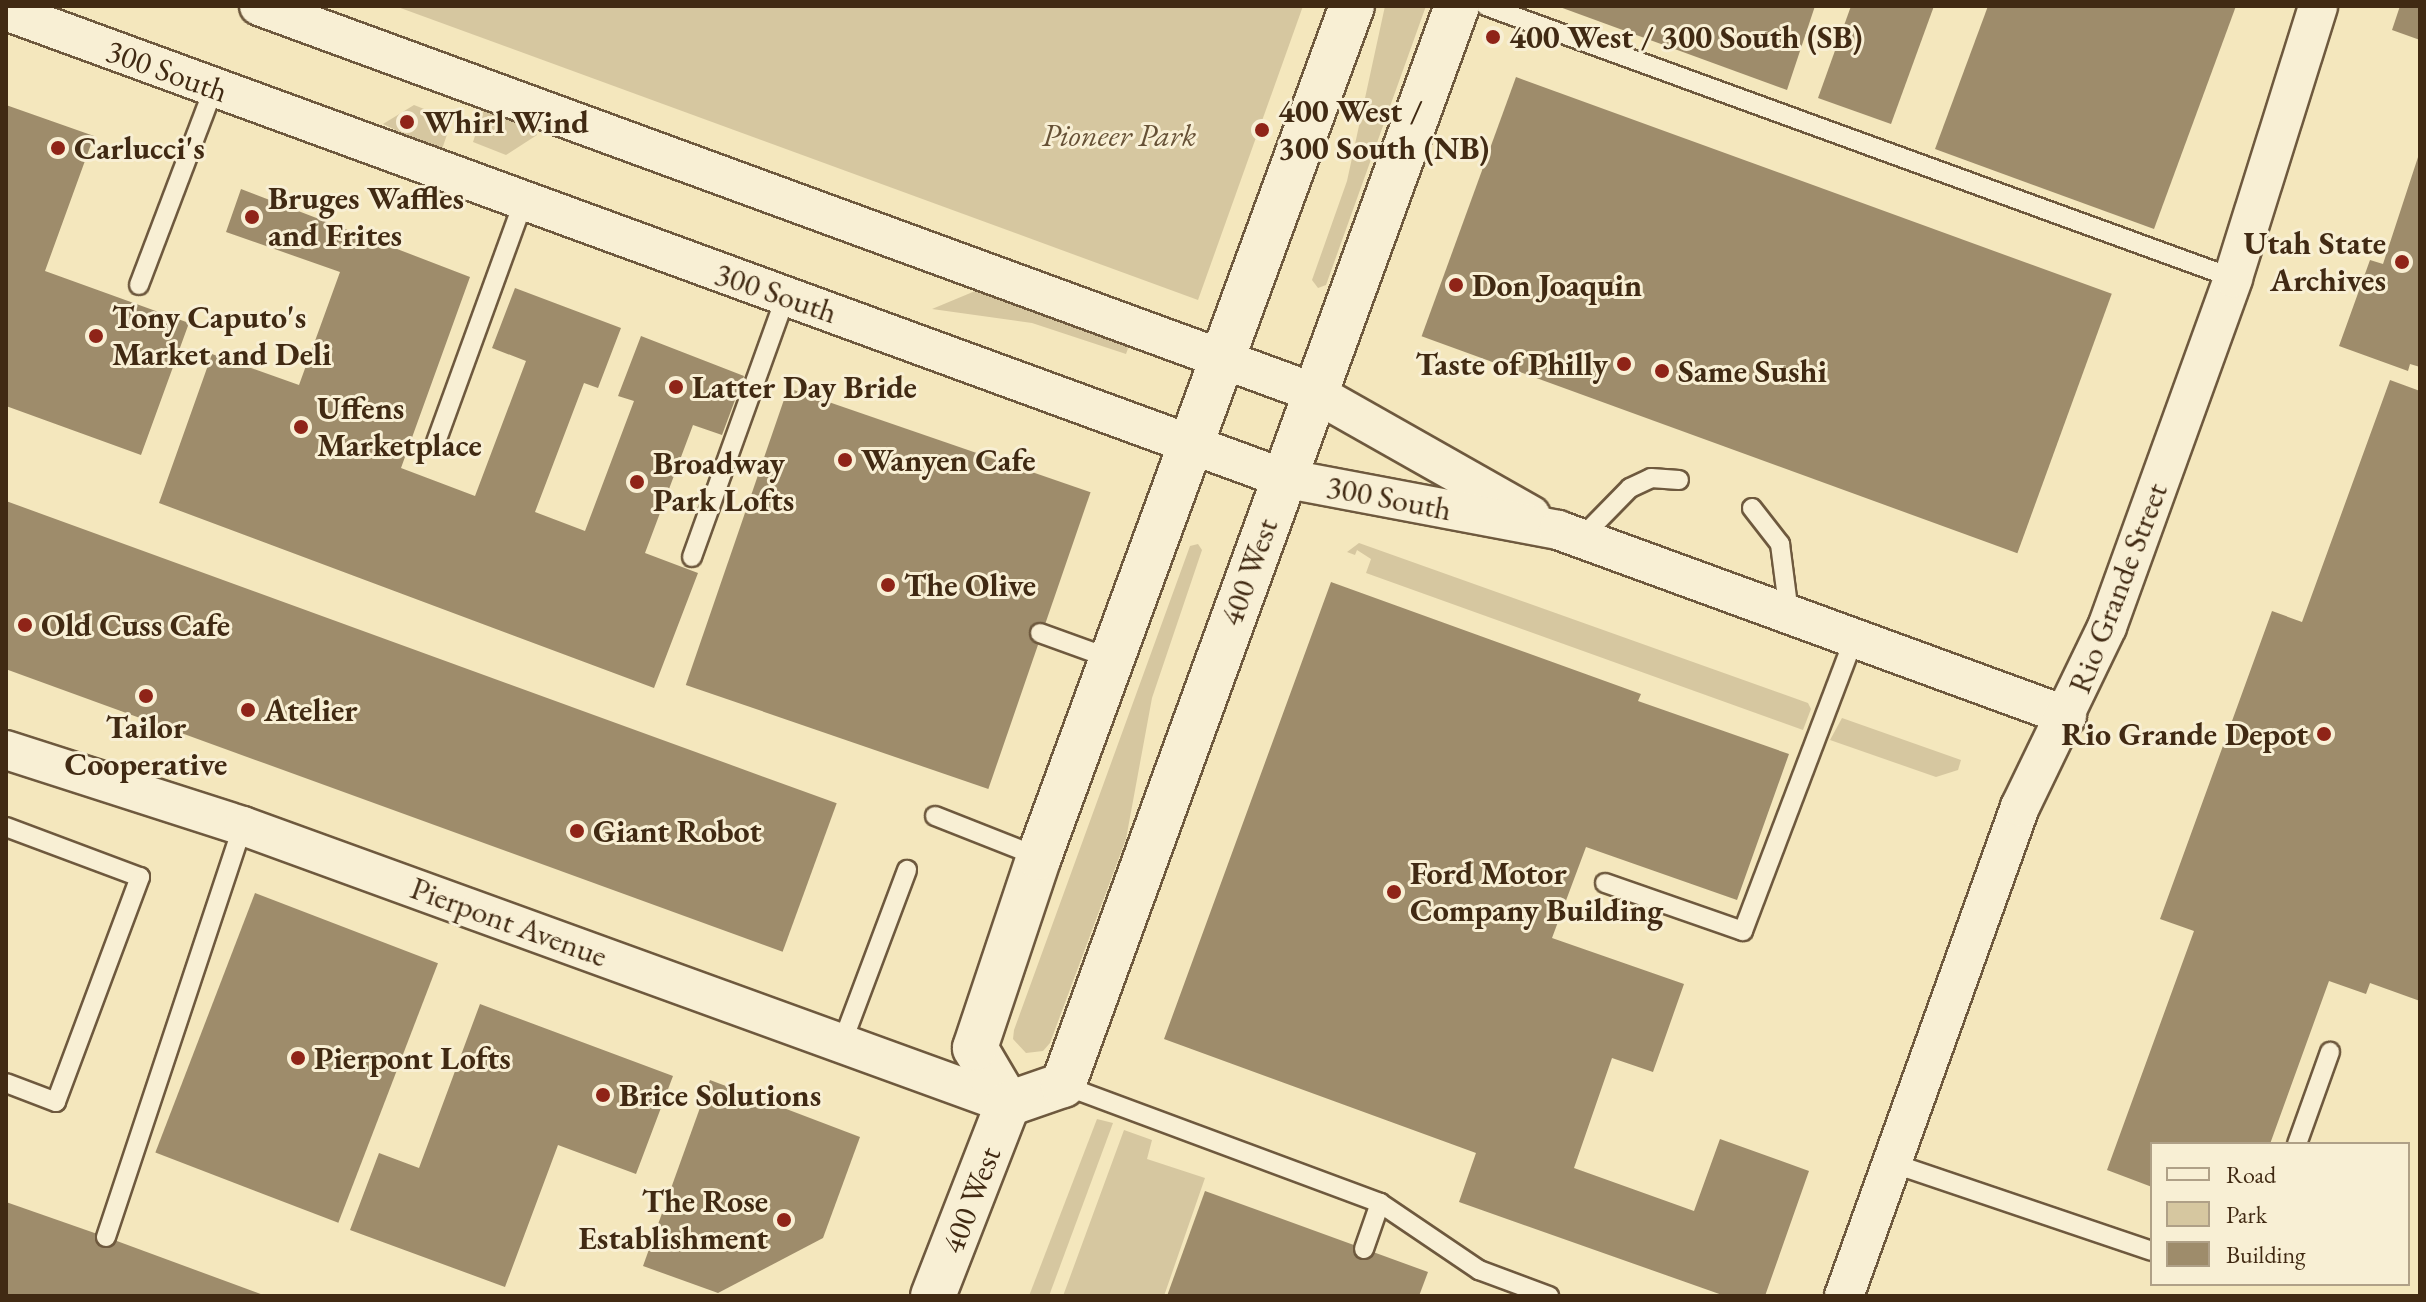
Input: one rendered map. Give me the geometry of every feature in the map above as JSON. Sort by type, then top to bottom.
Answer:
[{"type":"street","name":"300 South","points":[[259,6],[1315,393],[1569,534]]},
{"type":"street","name":"400 West","points":[[1008,1104],[975,1048],[1039,857],[1352,6]]},
{"type":"street","name":"400 West","points":[[933,1296],[1008,1104],[1063,1085],[1457,6]]},
{"type":"street","name":"Rio Grande Street","points":[[1844,1296],[2020,807],[2067,716],[2107,627],[2233,278],[2318,6]]},
{"type":"street","name":"300 South","points":[[6,11],[523,203],[1283,478],[1569,534],[2067,716]]},
{"type":"street","name":"Pierpont Avenue","points":[[6,750],[243,826],[1008,1104]]},
{"type":"lane","points":[[1486,6],[2233,278]]},
{"type":"lane","points":[[139,285],[214,88]]},
{"type":"lane","points":[[436,442],[523,203]]},
{"type":"lane","points":[[692,557],[786,296]]},
{"type":"lane","points":[[1569,534],[1630,488],[1651,478],[1679,480]]},
{"type":"lane","points":[[1752,508],[1780,544],[1789,613]]},
{"type":"lane","points":[[1040,633],[1112,659]]},
{"type":"lane","points":[[1605,883],[1743,931],[1854,639]]},
{"type":"lane","points":[[935,816],[1039,857]]},
{"type":"lane","points":[[106,1237],[243,826]]},
{"type":"lane","points":[[6,827],[140,877],[56,1102],[6,1083]]},
{"type":"lane","points":[[842,1043],[907,870]]},
{"type":"lane","points":[[2298,1142],[2330,1052]]},
{"type":"lane","points":[[1063,1085],[1380,1203],[1479,1270],[1549,1296]]},
{"type":"lane","points":[[1892,1163],[2150,1250]]},
{"type":"lane","points":[[1364,1249],[1380,1203]]},
{"type":"green space","name":"Pioneer Park","points":[[395,6],[1303,6],[1198,300]]},
{"type":"green space","points":[[1385,6],[1426,6],[1326,285],[1318,288],[1312,280],[1347,181]]},
{"type":"green space","points":[[414,105],[452,120],[441,152],[383,124]]},
{"type":"green space","points":[[484,109],[529,125],[537,135],[506,155],[473,142]]},
{"type":"green space","points":[[980,289],[1130,343],[1126,354],[1032,323],[932,309]]},
{"type":"green space","points":[[1359,543],[1808,703],[1811,709],[1803,730],[1366,573],[1371,559],[1357,550],[1355,555],[1347,552]]},
{"type":"green space","points":[[1198,544],[1202,550],[1152,698],[1126,839],[1050,1043],[1043,1051],[1026,1053],[1013,1039],[1014,1030],[1190,546]]},
{"type":"green space","points":[[1842,718],[1961,760],[1958,770],[1936,777],[1830,740]]},
{"type":"green space","points":[[1097,1119],[1113,1123],[1049,1296],[1029,1296]]},
{"type":"green space","points":[[1124,1130],[1152,1140],[1147,1159],[1205,1178],[1164,1296],[1063,1296]]},
{"type":"building","points":[[1557,6],[1815,6],[1787,90]]},
{"type":"building","points":[[1851,6],[1934,6],[1891,124],[1818,98]]},
{"type":"building","points":[[1988,6],[2236,6],[2154,229],[1935,149]]},
{"type":"building","points":[[2400,6],[2420,6],[2420,40],[2392,30]]},
{"type":"building","points":[[1516,77],[2112,294],[2017,553],[1422,336]]},
{"type":"building","points":[[6,105],[94,136],[45,271],[189,323],[141,455],[6,406]]},
{"type":"building","name":"Utah State Archives","points":[[2420,151],[2420,367],[2410,364],[2408,371],[2339,346],[2370,260],[2383,264]]},
{"type":"building","points":[[241,189],[470,277],[401,468],[475,496],[526,361],[492,348],[515,288],[621,328],[598,388],[584,383],[535,512],[585,531],[634,401],[618,396],[641,336],[744,376],[722,435],[693,425],[645,553],[698,573],[654,688],[159,503],[212,354],[299,385],[340,272],[226,232]]},
{"type":"building","name":"Rio Grande Depot","points":[[2390,380],[2420,391],[2420,1001],[2370,983],[2366,994],[2329,981],[2271,1142],[2150,1142],[2150,1186],[2107,1170],[2194,931],[2160,919],[2272,611],[2302,622]]},
{"type":"building","name":"The Olive","points":[[788,388],[1091,492],[988,789],[686,685]]},
{"type":"building","points":[[6,501],[837,803],[783,952],[6,669]]},
{"type":"building","name":"Ford Motor Company Building","points":[[1331,582],[1641,694],[1638,701],[1789,754],[1737,900],[1586,847],[1552,938],[1684,984],[1653,1072],[1612,1058],[1574,1168],[1694,1211],[1720,1139],[1809,1171],[1765,1296],[1725,1296],[1459,1202],[1476,1153],[1164,1039]]},
{"type":"building","name":"Pierpont Lofts","points":[[255,893],[438,963],[338,1223],[155,1153]]},
{"type":"building","points":[[480,1004],[673,1076],[636,1174],[558,1145],[505,1287],[350,1230],[379,1153],[419,1168]]},
{"type":"building","points":[[710,1080],[860,1137],[823,1238],[718,1293],[643,1266]]},
{"type":"building","points":[[1205,1191],[1428,1272],[1419,1296],[1167,1296]]},
{"type":"building","points":[[6,1202],[106,1237],[266,1296],[6,1296]]},
{"type":"place","name":"400 West / 300 South (SB)","points":[[1493,37]]},
{"type":"place","name":"Whirl Wind","points":[[407,122]]},
{"type":"place","name":"400 West / 300 South (NB)","points":[[1262,130]]},
{"type":"place","name":"Carlucci's","points":[[58,148]]},
{"type":"place","name":"Bruges Waffles and Frites","points":[[252,217]]},
{"type":"place","name":"Utah State Archives","points":[[2402,262]]},
{"type":"place","name":"Don Joaquin","points":[[1456,285]]},
{"type":"place","name":"Tony Caputo's Market and Deli","points":[[96,336]]},
{"type":"place","name":"Taste of Philly","points":[[1624,364]]},
{"type":"place","name":"Same Sushi","points":[[1662,371]]},
{"type":"place","name":"Latter Day Bride","points":[[676,387]]},
{"type":"place","name":"Uffens Marketplace","points":[[301,427]]},
{"type":"place","name":"Wanyen Cafe","points":[[845,460]]},
{"type":"place","name":"Broadway Park Lofts","points":[[637,482]]},
{"type":"place","name":"The Olive","points":[[888,585]]},
{"type":"place","name":"Old Cuss Cafe","points":[[25,625]]},
{"type":"place","name":"Tailor Cooperative","points":[[146,696]]},
{"type":"place","name":"Atelier","points":[[248,710]]},
{"type":"place","name":"Rio Grande Depot","points":[[2324,734]]},
{"type":"place","name":"Giant Robot","points":[[577,831]]},
{"type":"place","name":"Ford Motor Company Building","points":[[1394,892]]},
{"type":"place","name":"Pierpont Lofts","points":[[298,1058]]},
{"type":"place","name":"Brice Solutions","points":[[603,1095]]},
{"type":"place","name":"The Rose Establishment","points":[[784,1220]]}]
